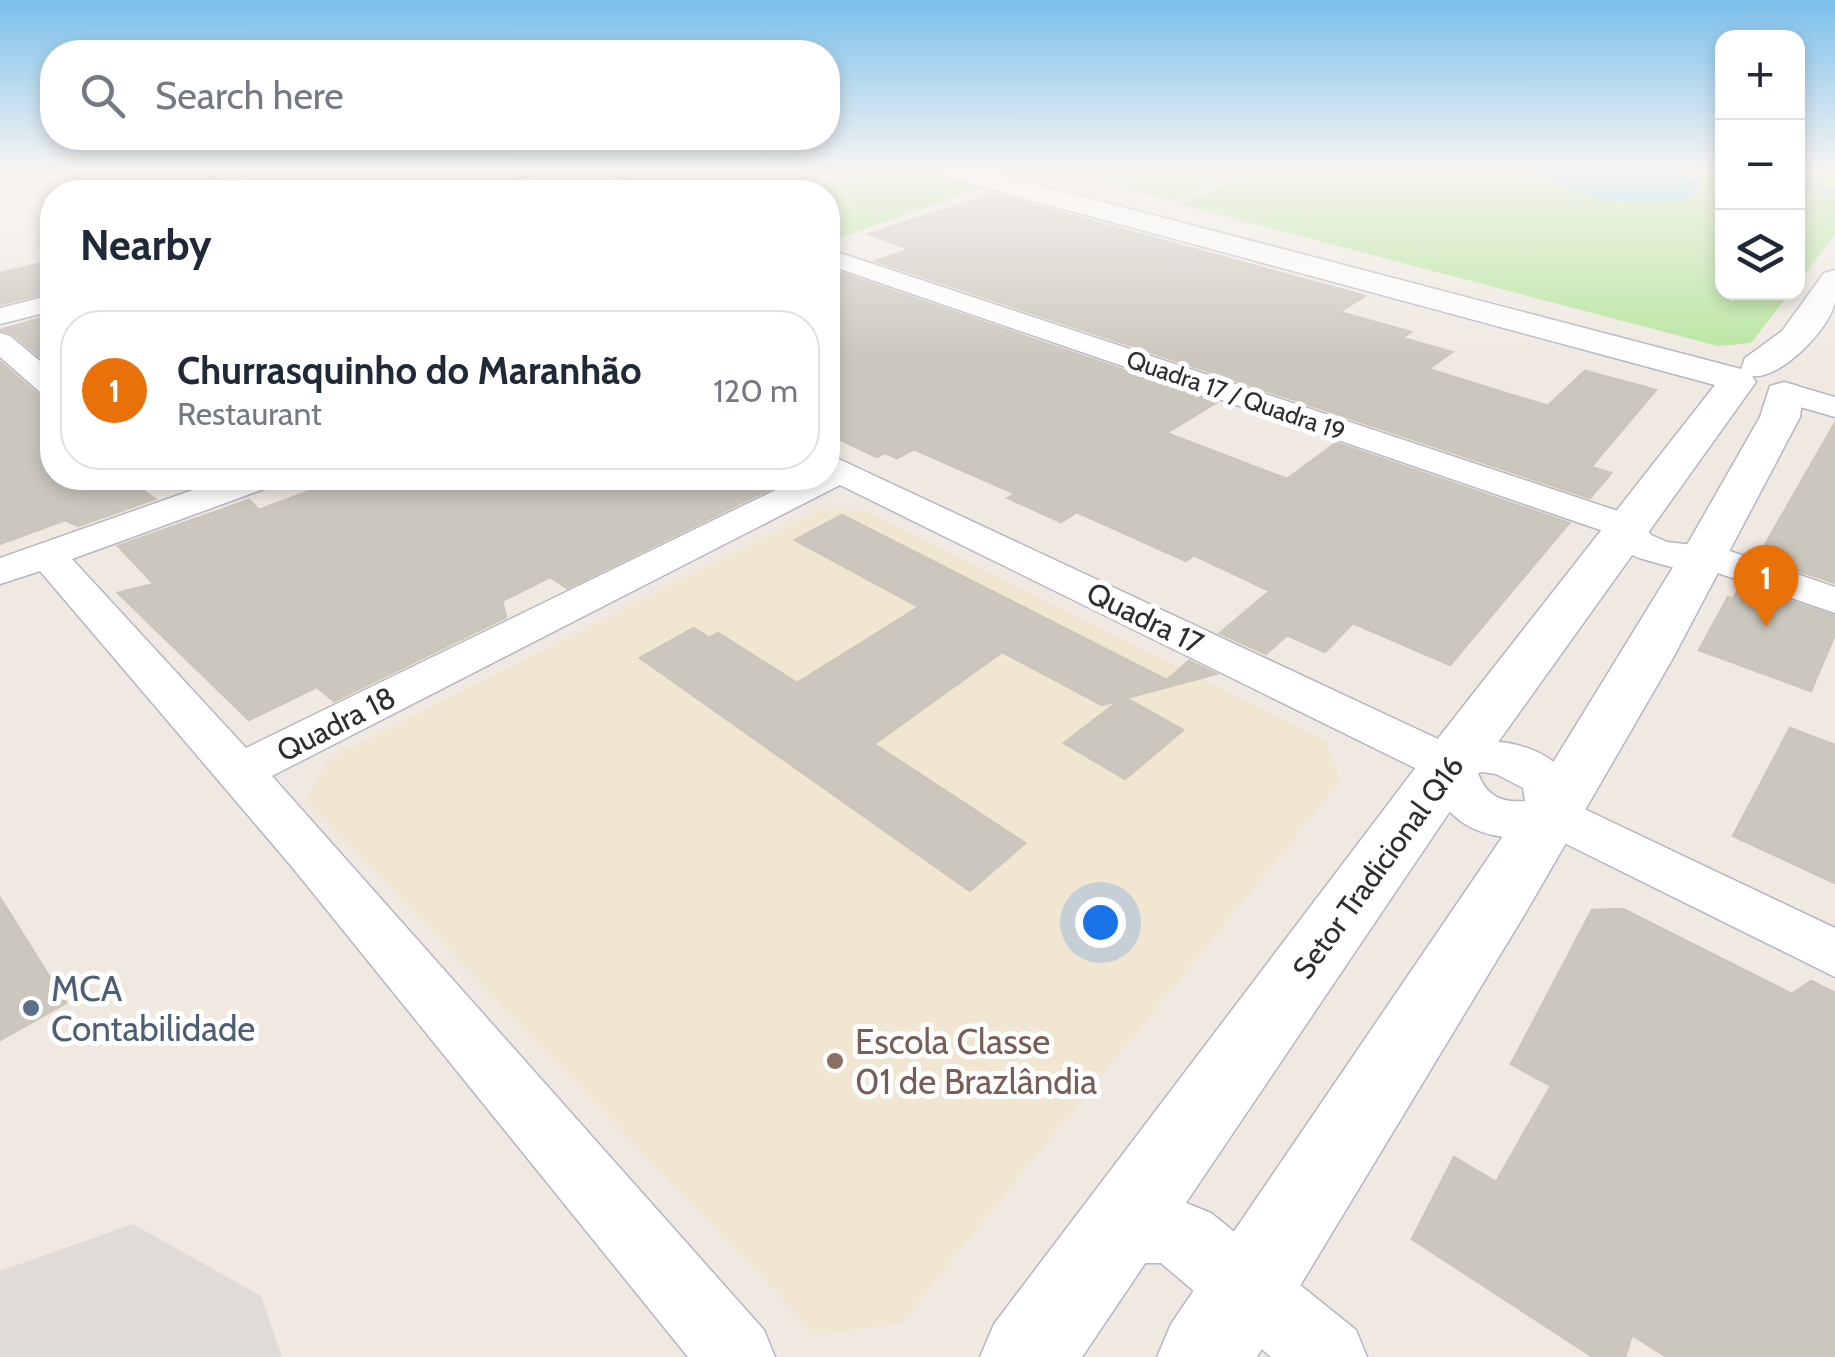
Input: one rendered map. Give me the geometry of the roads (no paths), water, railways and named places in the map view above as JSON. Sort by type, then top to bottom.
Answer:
[{"type":"street","points":[[1218,234],[1782,379]]},
{"type":"street","name":"Quadra 17 / Quadra 19","points":[[840,265],[1626,526],[1637,543],[1652,550],[1674,556],[1707,556],[1835,601]]},
{"type":"street","name":"Setor Tradicional Q16","points":[[1027,1357],[1450,765],[1626,526],[1782,379],[1835,280]]},
{"type":"street","points":[[0,316],[40,306]]},
{"type":"street","points":[[0,342],[40,376]]},
{"type":"street","name":"Setor Tradicional Q16","points":[[1204,1357],[1551,815],[1707,556],[1780,417],[1782,379]]},
{"type":"street","name":"Quadra 17","points":[[840,478],[1450,765]]},
{"type":"street","points":[[174,490],[190,503]]},
{"type":"street","points":[[0,572],[226,490]]},
{"type":"street","name":"Quadra 18","points":[[47,555],[240,772],[796,490]]},
{"type":"street","points":[[1450,765],[1456,790],[1466,804],[1513,824],[1551,815],[1835,954]]},
{"type":"street","points":[[240,772],[737,1357]]},
{"type":"street","points":[[1120,1228],[1159,1226],[1186,1238],[1329,1357]]},
{"type":"place","name":"Churrasquinho do Maranhão","points":[[1766,627]]},
{"type":"place","name":"MCA Contabilidade","points":[[31,1008]]},
{"type":"place","name":"Escola Classe 01 de Brazlândia","points":[[835,1061]]}]
